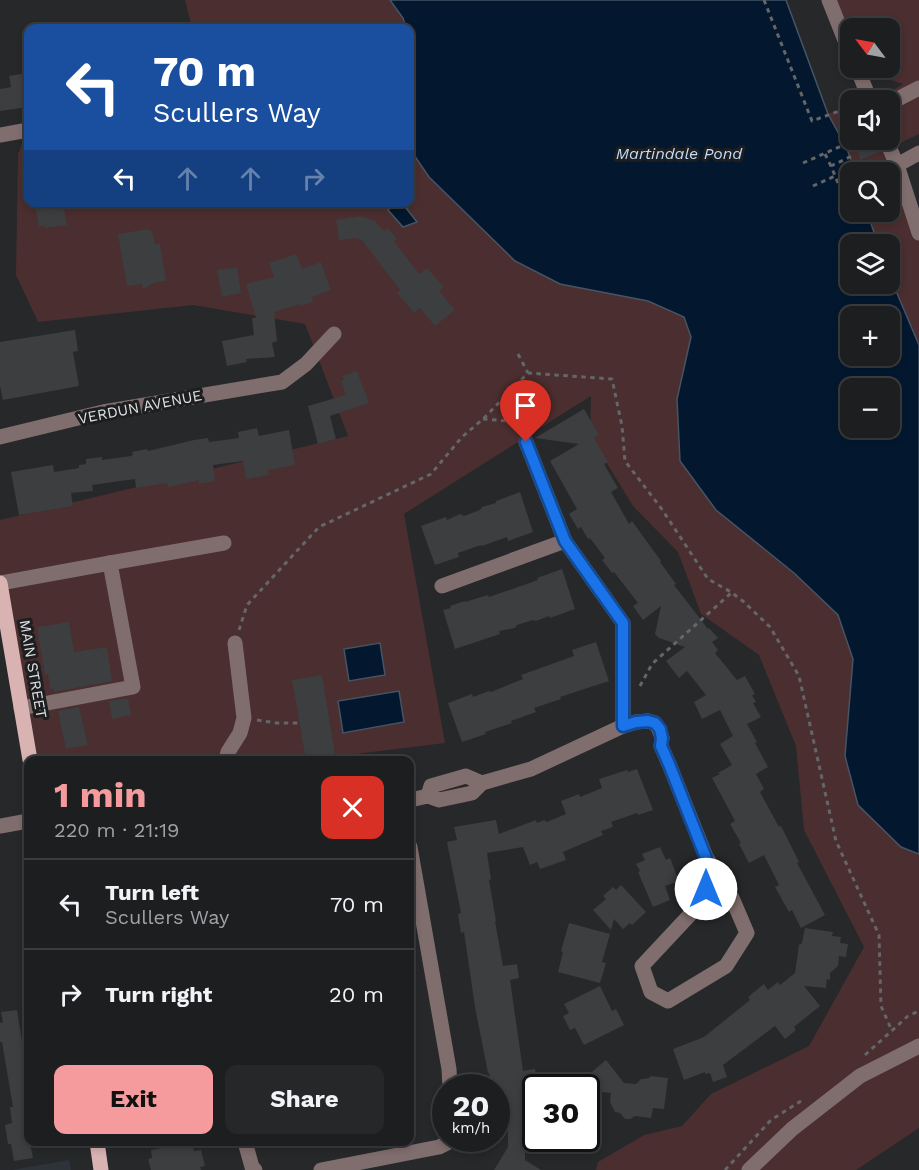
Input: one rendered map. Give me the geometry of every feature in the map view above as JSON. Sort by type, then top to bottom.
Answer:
[{"type":"main road","name":"MAIN STREET","points":[[0,583],[29,756]]},
{"type":"main road","points":[[98,1146],[101,1170]]},
{"type":"street","points":[[829,0],[840,28]]},
{"type":"street","points":[[900,97],[919,87]]},
{"type":"street","points":[[0,135],[24,131]]},
{"type":"street","points":[[900,163],[919,153]]},
{"type":"street","points":[[900,174],[919,233]]},
{"type":"street","name":"VERDUN AVENUE","points":[[0,437],[103,412],[282,382],[306,364],[334,334]]},
{"type":"street","points":[[526,442],[565,541],[623,623],[623,726]]},
{"type":"street","points":[[442,586],[565,541]]},
{"type":"street","points":[[0,583],[224,543]]},
{"type":"street","points":[[21,708],[133,687],[110,562]]},
{"type":"street","points":[[227,756],[240,733],[244,718],[235,643]]},
{"type":"street","points":[[414,799],[428,796],[439,800],[472,793],[482,783],[531,769],[623,726],[636,722],[655,723],[660,729],[661,746],[706,858],[732,898],[747,933],[726,966],[668,1001],[651,992],[642,966],[699,905],[706,889],[706,858]]},
{"type":"street","points":[[0,826],[24,822]]},
{"type":"street","points":[[414,870],[449,1074]]},
{"type":"street","points":[[749,1170],[792,1129],[860,1076],[919,1046]]},
{"type":"street","points":[[246,1146],[255,1170]]},
{"type":"street","points":[[321,1170],[432,1148]]},
{"type":"path","points":[[764,0],[812,121],[840,111]]},
{"type":"path","points":[[803,163],[840,147]]},
{"type":"path","points":[[825,153],[838,183]]},
{"type":"path","points":[[831,166],[854,155]]},
{"type":"path","points":[[813,186],[835,176]]},
{"type":"path","points":[[518,354],[528,373]]},
{"type":"path","points":[[483,419],[509,421],[526,442]]},
{"type":"path","points":[[636,693],[652,664],[731,592]]},
{"type":"path","points":[[244,718],[276,723],[299,723]]},
{"type":"shaded area","points":[[185,0],[390,0],[405,24],[191,24]]},
{"type":"shaded area","points":[[835,0],[919,0],[919,134],[900,143],[900,90],[893,90],[903,84],[884,78],[900,78],[900,18],[843,18]]},
{"type":"shaded area","points":[[840,110],[840,136],[828,114]]},
{"type":"shaded area","points":[[24,138],[24,207],[414,207],[414,155],[429,177],[560,284],[648,301],[684,317],[691,337],[677,399],[680,461],[838,615],[853,659],[845,756],[901,847],[919,854],[919,1128],[856,1170],[596,1170],[598,1162],[644,1135],[682,1126],[711,1094],[809,1046],[864,947],[804,830],[796,746],[759,655],[701,614],[678,552],[633,506],[590,436],[591,396],[404,514],[445,743],[348,756],[30,756],[0,591],[0,520],[348,436],[305,324],[193,305],[38,322],[16,275],[18,154]]},
{"type":"shaded area","points":[[847,150],[857,150],[862,160],[880,152],[879,150],[895,150],[900,162],[852,162]]},
{"type":"shaded area","points":[[900,162],[919,213],[919,345],[897,294],[900,294],[900,234],[875,234],[870,222],[900,222]]},
{"type":"shaded area","points":[[69,1160],[71,1170],[11,1170]]},
{"type":"water","name":"Martindale Pond","points":[[390,0],[786,0],[828,114],[840,136],[840,150],[847,150],[852,162],[840,162],[840,222],[870,222],[875,234],[840,234],[840,294],[897,294],[919,345],[919,854],[901,847],[858,805],[845,756],[853,659],[838,615],[794,573],[716,510],[680,461],[677,399],[691,337],[684,317],[648,301],[560,284],[515,261],[429,177],[414,155],[414,24],[405,24]]},
{"type":"water","points":[[392,207],[405,207],[417,222],[403,227],[388,210]]},
{"type":"water","points":[[380,643],[385,675],[349,681],[344,649]]},
{"type":"water","points":[[399,691],[404,722],[343,733],[338,701]]},
{"type":"building","points":[[24,74],[24,108],[0,111],[0,89],[11,87],[9,76]]},
{"type":"building","points":[[856,150],[879,150],[880,152],[861,160]]},
{"type":"building","points":[[58,207],[58,210],[64,209],[67,225],[39,227],[36,210]]},
{"type":"building","points":[[360,216],[375,221],[384,231],[388,228],[397,239],[394,241],[419,274],[427,268],[444,287],[439,291],[455,310],[435,326],[420,308],[414,313],[397,293],[400,290],[362,240],[355,238],[339,240],[336,220]]},
{"type":"building","points":[[149,229],[152,231],[155,244],[160,243],[166,281],[156,282],[143,289],[142,284],[127,286],[118,234]]},
{"type":"building","points":[[296,254],[302,269],[321,262],[331,290],[312,297],[313,302],[274,312],[277,341],[272,343],[275,357],[246,359],[247,362],[227,366],[222,341],[254,335],[252,318],[256,318],[246,284],[274,277],[269,263]]},
{"type":"building","points":[[237,267],[241,293],[222,297],[217,270]]},
{"type":"building","points":[[75,330],[78,351],[73,352],[79,386],[3,400],[0,386],[0,342]]},
{"type":"building","points":[[357,371],[369,403],[330,416],[336,439],[318,444],[308,406],[346,395],[341,381],[344,380],[342,376]]},
{"type":"building","points":[[584,409],[599,435],[594,438],[608,462],[604,464],[618,488],[611,492],[629,524],[632,521],[661,561],[676,584],[674,585],[708,629],[718,638],[712,642],[718,650],[715,653],[737,680],[745,676],[755,694],[752,695],[756,702],[753,703],[761,717],[747,724],[768,767],[756,774],[764,789],[760,792],[779,827],[781,826],[799,862],[797,863],[825,915],[801,928],[792,910],[789,912],[775,887],[779,885],[764,855],[749,863],[730,824],[735,821],[712,778],[732,765],[720,744],[733,736],[720,710],[702,719],[694,702],[706,695],[687,671],[679,678],[666,661],[685,647],[659,638],[655,634],[661,606],[643,620],[633,606],[638,603],[614,572],[612,573],[602,560],[605,558],[590,538],[588,539],[581,527],[578,529],[569,514],[577,509],[550,461],[579,444],[535,438]]},
{"type":"building","points":[[257,428],[259,436],[289,430],[295,465],[268,470],[269,475],[246,479],[243,461],[213,465],[215,481],[199,484],[199,480],[168,487],[168,483],[136,488],[135,479],[92,485],[93,491],[71,493],[73,506],[19,515],[11,472],[53,465],[54,472],[79,468],[79,465],[86,464],[86,459],[102,457],[102,460],[131,456],[132,452],[147,449],[148,451],[208,438],[209,442],[239,438],[238,432]]},
{"type":"building","points":[[520,492],[533,532],[508,541],[507,537],[481,545],[458,553],[459,557],[435,565],[421,526],[446,517],[447,520],[460,514],[464,516]]},
{"type":"building","points":[[562,569],[575,609],[499,631],[500,634],[455,649],[443,610],[465,601],[488,595],[489,597]]},
{"type":"building","points":[[69,622],[74,652],[107,647],[112,681],[54,692],[53,688],[50,689],[48,674],[45,675],[37,627]]},
{"type":"building","points":[[596,642],[609,681],[560,697],[561,699],[534,708],[536,712],[462,742],[448,703],[472,694],[473,697],[491,692],[523,679],[521,675],[574,656],[572,650]]},
{"type":"building","points":[[322,675],[335,756],[305,756],[292,680]]},
{"type":"building","points":[[128,698],[131,715],[112,719],[109,701]]},
{"type":"building","points":[[79,707],[88,745],[66,749],[58,711]]},
{"type":"building","points":[[637,769],[653,810],[611,822],[613,827],[601,831],[603,835],[563,852],[566,860],[540,869],[537,862],[530,865],[523,847],[487,853],[491,879],[489,880],[503,966],[517,964],[519,978],[510,980],[523,1071],[535,1069],[536,1074],[522,1074],[522,1152],[525,1152],[525,1160],[541,1170],[494,1170],[505,1152],[510,1152],[510,1074],[488,1073],[464,932],[461,933],[458,914],[461,913],[447,842],[457,840],[454,827],[496,820],[499,834],[536,820],[537,823],[544,820],[547,822],[566,814],[561,801],[579,794],[580,797],[602,788],[599,779],[627,770],[628,772]]},
{"type":"building","points":[[660,847],[666,860],[670,858],[679,881],[665,886],[670,900],[653,907],[636,864],[645,860],[642,854]]},
{"type":"building","points":[[621,885],[646,912],[632,925],[630,923],[623,929],[614,919],[611,930],[593,910],[606,899],[603,896],[613,887],[616,890]]},
{"type":"building","points":[[569,923],[610,934],[602,962],[606,963],[600,983],[558,972]]},
{"type":"building","points":[[805,928],[833,932],[832,936],[841,937],[840,943],[848,944],[846,957],[839,956],[838,966],[830,973],[830,980],[827,979],[826,988],[804,986],[820,1006],[794,1027],[796,1030],[785,1039],[775,1026],[723,1065],[727,1077],[713,1082],[710,1073],[705,1074],[705,1072],[684,1080],[673,1049],[704,1037],[750,1000],[748,997],[764,984],[768,990],[778,982],[780,985],[795,973],[799,945],[802,943]]},
{"type":"building","points":[[600,986],[612,1011],[616,1009],[624,1025],[584,1045],[575,1028],[570,1030],[563,1016],[569,1013],[564,1004]]},
{"type":"building","points":[[17,1010],[22,1042],[24,1042],[24,1146],[31,1146],[33,1158],[14,1161],[5,1125],[12,1123],[10,1107],[13,1107],[2,1042],[0,1042],[0,1023],[3,1022],[1,1012]]},
{"type":"building","points":[[606,1060],[624,1083],[636,1084],[641,1079],[651,1076],[668,1078],[664,1109],[653,1108],[651,1118],[635,1116],[625,1119],[620,1113],[615,1112],[610,1102],[611,1093],[600,1091],[600,1074],[589,1074]]},
{"type":"building","points":[[172,1146],[193,1146],[194,1151],[201,1150],[205,1166],[200,1167],[201,1170],[151,1170],[148,1159],[152,1158],[151,1150]]},
{"type":"route","points":[[526,442],[565,541],[623,623],[623,726],[648,721],[655,723],[660,729],[661,746],[706,858],[706,889]]}]
